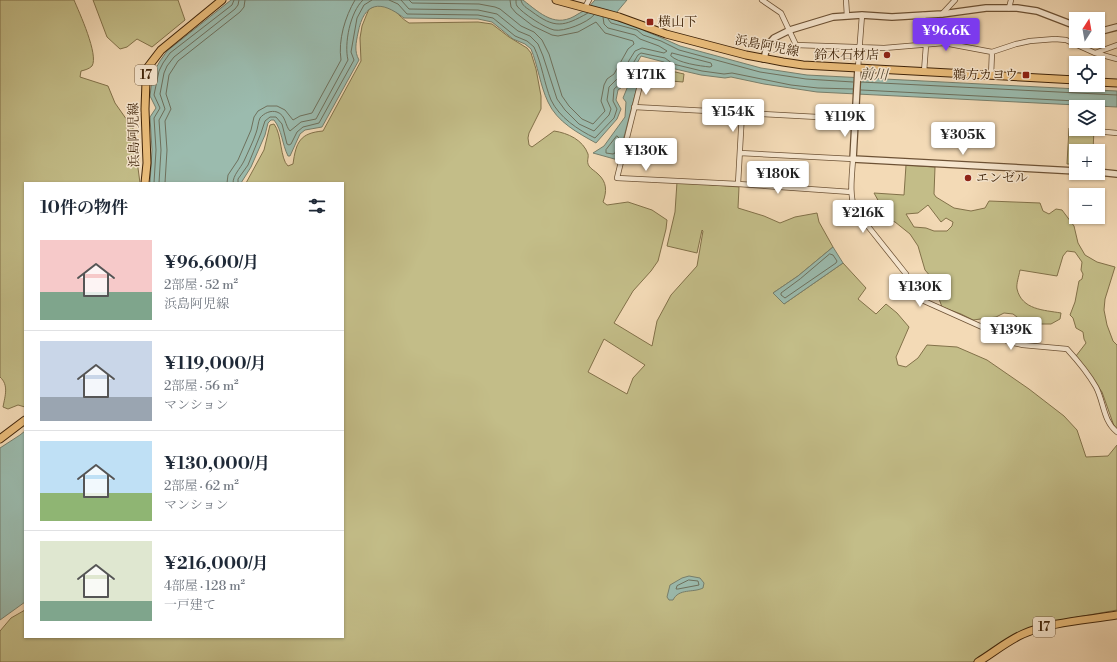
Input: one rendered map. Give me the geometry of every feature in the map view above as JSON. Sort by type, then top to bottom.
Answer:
[{"type":"main road","name":"浜島阿児線","points":[[145,182],[147,163],[145,109],[148,67],[160,50],[222,0]]},
{"type":"main road","name":"浜島阿児線","points":[[556,0],[619,17],[666,34],[764,59],[858,71],[924,72],[1069,80]]},
{"type":"main road","points":[[1105,82],[1117,83]]},
{"type":"main road","points":[[0,439],[24,421]]},
{"type":"main road","name":"17","points":[[978,662],[1015,638],[1029,632],[1043,628],[1117,615]]},
{"type":"street","points":[[586,8],[589,0]]},
{"type":"street","points":[[762,0],[782,13],[796,45],[884,48],[944,43],[992,52],[1030,41],[1055,39],[1066,40],[1095,53],[1117,59]]},
{"type":"street","points":[[846,0],[847,16]]},
{"type":"street","points":[[942,14],[955,0]]},
{"type":"street","points":[[1009,8],[1011,0]]},
{"type":"street","points":[[764,59],[769,43],[774,38],[790,30],[833,17],[862,15],[892,17],[942,14],[986,8],[1009,8],[1038,11],[1069,23]]},
{"type":"street","points":[[862,15],[851,192],[853,204],[858,215],[906,274],[912,288],[924,301],[976,324],[1009,342],[1023,345],[1067,349],[1087,372],[1104,404],[1108,421],[1111,427],[1117,432]]},
{"type":"street","points":[[922,15],[926,45],[924,72]]},
{"type":"street","points":[[1105,30],[1117,27]]},
{"type":"street","points":[[1095,53],[1117,45]]},
{"type":"street","points":[[991,76],[992,52]]},
{"type":"street","points":[[642,81],[617,178],[738,184],[851,192]]},
{"type":"street","points":[[634,108],[855,119]]},
{"type":"street","points":[[738,184],[742,113]]},
{"type":"street","points":[[1105,132],[1117,133]]},
{"type":"street","points":[[740,153],[1069,170]]},
{"type":"street","points":[[1105,173],[1117,174]]},
{"type":"shaded area","points":[[0,0],[74,0],[88,33],[93,53],[92,66],[81,71],[80,77],[108,86],[115,103],[134,130],[139,151],[138,168],[140,182],[24,182],[24,407],[18,405],[8,409],[3,407],[5,384],[0,377]]},
{"type":"shaded area","points":[[93,0],[178,0],[185,20],[152,47],[137,39],[127,47],[120,49],[107,37]]},
{"type":"shaded area","points":[[379,4],[389,7],[409,23],[478,22],[492,24],[527,48],[531,53],[536,69],[541,96],[541,109],[529,133],[529,145],[532,147],[554,131],[570,135],[579,141],[586,149],[589,166],[605,183],[606,190],[603,202],[607,205],[628,202],[652,210],[667,220],[658,261],[633,291],[614,323],[652,346],[657,321],[671,295],[697,266],[703,231],[702,230],[697,253],[667,246],[675,212],[677,182],[739,187],[738,208],[764,216],[780,223],[795,217],[817,213],[819,222],[833,247],[798,276],[773,293],[784,304],[843,263],[866,288],[858,299],[876,314],[886,304],[897,313],[909,327],[896,357],[898,365],[906,367],[918,358],[927,345],[957,347],[987,360],[1029,389],[1064,416],[1077,430],[1086,457],[1108,456],[1117,445],[1117,610],[1050,622],[1021,632],[973,662],[0,662],[0,631],[11,618],[24,611],[24,638],[344,638],[344,182],[247,182],[264,150],[270,125],[274,124],[277,128],[285,163],[288,166],[293,164],[300,140],[309,134],[323,131],[361,61],[360,38],[362,26],[369,9]],"holes":[[[604,339],[645,365],[633,378],[627,394],[588,372]]]},
{"type":"shaded area","points":[[641,64],[684,74],[683,82],[635,78]]},
{"type":"shaded area","points":[[1069,128],[1069,136],[1094,136],[1093,144],[1069,144],[1069,164],[1067,164]]},
{"type":"shaded area","points":[[906,165],[935,167],[934,194],[936,197],[954,208],[971,211],[985,208],[989,201],[1040,203],[1043,211],[1049,214],[1056,209],[1062,210],[1069,219],[1069,224],[1072,224],[1074,226],[1078,243],[1085,255],[1097,262],[1115,267],[1105,299],[1104,310],[1107,325],[1113,341],[1117,345],[1117,429],[1114,426],[1102,392],[1076,356],[1086,343],[1083,332],[1076,328],[1073,318],[1070,315],[1075,302],[1079,281],[1082,279],[1083,274],[1081,270],[1082,262],[1075,252],[1067,251],[1063,256],[1057,276],[1020,270],[1017,289],[1024,301],[1034,308],[1061,313],[1060,319],[1051,324],[1034,324],[1021,320],[1013,314],[1004,313],[996,317],[973,320],[942,307],[931,277],[925,270],[918,246],[910,234],[895,222],[889,220],[874,193],[904,195]],"holes":[[[928,205],[941,222],[946,218],[953,222],[952,226],[947,231],[934,231],[926,228],[914,227],[906,214],[918,213]]]},
{"type":"water","points":[[231,0],[523,0],[549,18],[563,20],[586,10],[595,0],[627,0],[611,19],[639,27],[680,46],[761,68],[807,75],[1069,89],[1069,92],[1117,91],[1117,107],[1105,106],[1105,100],[1069,100],[1069,105],[817,92],[764,84],[731,77],[725,78],[701,75],[671,68],[664,62],[641,56],[625,85],[618,90],[616,100],[621,109],[617,119],[596,143],[562,121],[552,109],[543,89],[531,49],[525,44],[513,39],[492,22],[478,19],[404,18],[396,12],[381,6],[369,9],[364,15],[357,37],[356,53],[359,60],[322,127],[305,130],[300,134],[290,156],[288,156],[277,124],[274,120],[271,120],[268,123],[265,135],[251,167],[242,182],[150,182],[152,150],[150,117],[156,108],[150,96],[152,80],[160,61],[167,51]]},
{"type":"water","points":[[630,81],[638,83],[618,160],[593,153],[604,146],[625,117],[626,102],[623,98]]},
{"type":"water","points":[[833,247],[843,263],[784,304],[773,293],[798,276]]},
{"type":"water","points":[[24,432],[24,603],[0,620],[0,448]]},
{"type":"water","points":[[689,576],[700,578],[704,583],[703,588],[682,592],[673,600],[669,600],[667,597],[670,585]]},
{"type":"place","name":"横山下","points":[[650,22]]},
{"type":"place","name":"鈴木石材店","points":[[887,55]]},
{"type":"place","name":"鵜方カヨウ","points":[[1026,75]]},
{"type":"place","name":"エンゼル","points":[[968,178]]},
{"type":"water label","name":"前川","points":[[874,75]]}]
